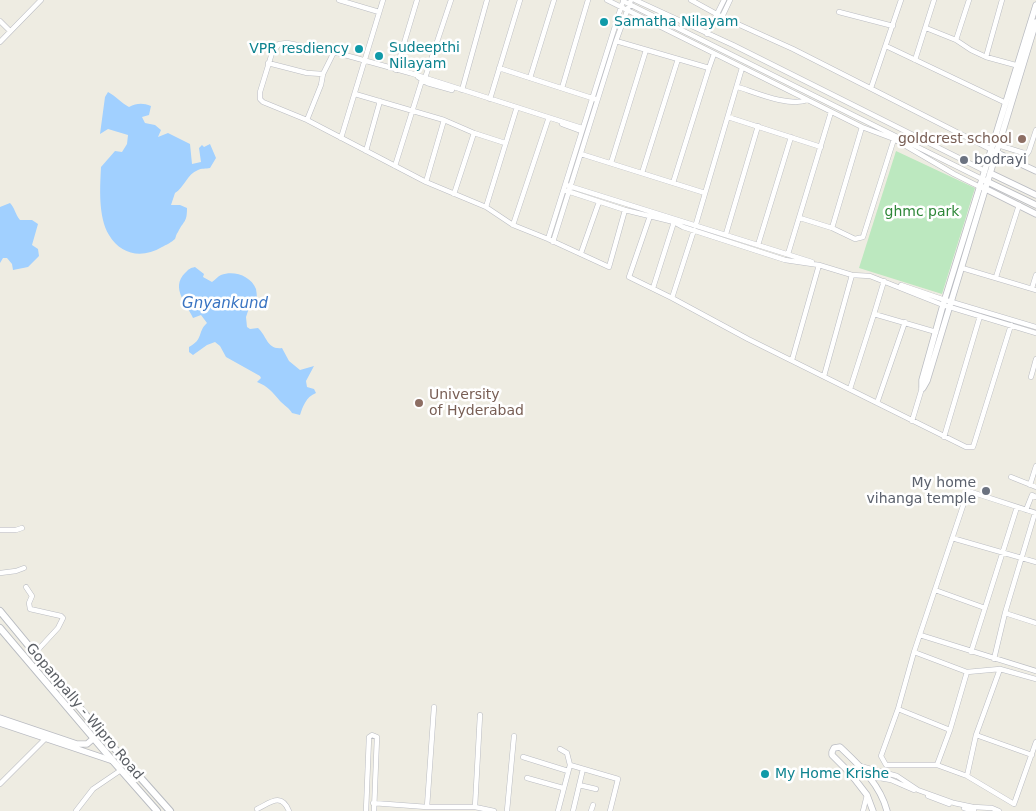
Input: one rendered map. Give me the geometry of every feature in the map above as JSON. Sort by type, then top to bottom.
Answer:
[{"type":"main road","name":"Gopanpally - Wipro Road","points":[[0,611],[117,752],[170,811]]},
{"type":"main road","name":"Gopanpally - Wipro Road","points":[[0,628],[157,811]]},
{"type":"main road","points":[[16,646],[24,640]]},
{"type":"main road","points":[[22,654],[30,648]]},
{"type":"street","points":[[0,42],[41,0]]},
{"type":"street","points":[[339,0],[379,12]]},
{"type":"street","points":[[341,138],[383,0]]},
{"type":"street","points":[[396,70],[417,0]]},
{"type":"street","points":[[395,166],[451,0]]},
{"type":"street","points":[[462,90],[487,0]]},
{"type":"street","points":[[490,99],[520,0]]},
{"type":"street","points":[[530,78],[554,0]]},
{"type":"street","points":[[562,88],[588,0]]},
{"type":"street","points":[[607,0],[629,5],[703,40],[1036,204]]},
{"type":"street","points":[[635,0],[708,33],[987,172],[1036,194]]},
{"type":"street","points":[[691,0],[1036,171]]},
{"type":"street","points":[[700,45],[724,0]]},
{"type":"street","points":[[713,23],[722,17],[730,0]]},
{"type":"street","points":[[871,88],[901,0]]},
{"type":"street","points":[[915,60],[934,0]]},
{"type":"street","points":[[956,40],[969,0]]},
{"type":"street","points":[[986,56],[1002,0]]},
{"type":"street","points":[[568,190],[566,185],[582,130],[623,3]]},
{"type":"street","points":[[551,240],[629,5]]},
{"type":"street","points":[[629,5],[714,54],[862,127],[894,139],[954,174],[1036,214]]},
{"type":"street","points":[[994,151],[998,145],[1036,7]]},
{"type":"street","points":[[839,12],[893,26]]},
{"type":"street","points":[[0,21],[10,31]]},
{"type":"street","points":[[1027,43],[1036,22]]},
{"type":"street","points":[[926,28],[956,40],[970,50],[1020,67]]},
{"type":"street","points":[[616,41],[708,68]]},
{"type":"street","points":[[582,130],[516,110],[490,99],[443,88],[410,73],[334,52],[287,43],[279,44],[272,53],[260,99],[307,120],[426,182],[486,207],[513,225],[581,253],[609,267],[625,210]]},
{"type":"street","points":[[1027,43],[1036,46]]},
{"type":"street","points":[[886,46],[1007,103]]},
{"type":"street","points":[[611,163],[646,50]]},
{"type":"street","points":[[307,120],[321,85],[322,74],[334,52]]},
{"type":"street","points":[[673,183],[714,54]]},
{"type":"street","points":[[642,173],[678,59]]},
{"type":"street","points":[[268,63],[307,73],[322,74]]},
{"type":"street","points":[[912,421],[936,332],[962,268],[984,180],[1020,67]]},
{"type":"street","points":[[499,68],[598,100]]},
{"type":"street","points":[[696,224],[738,87],[742,68]]},
{"type":"street","points":[[424,79],[588,132]]},
{"type":"street","points":[[738,87],[784,101],[800,103],[808,100]]},
{"type":"street","points":[[355,94],[405,107],[505,143]]},
{"type":"street","points":[[366,150],[380,101]]},
{"type":"street","points":[[486,207],[516,110]]},
{"type":"street","points":[[788,254],[831,112]]},
{"type":"street","points":[[728,117],[821,147]]},
{"type":"street","points":[[426,182],[444,120]]},
{"type":"street","points":[[513,225],[548,120]]},
{"type":"street","points":[[726,234],[758,126]]},
{"type":"street","points":[[832,228],[862,127]]},
{"type":"street","points":[[998,145],[1027,154],[1036,130]]},
{"type":"street","points":[[454,194],[474,133]]},
{"type":"street","points":[[758,245],[791,137]]},
{"type":"street","points":[[800,218],[832,228],[855,239],[863,237],[894,139]]},
{"type":"street","points":[[581,154],[705,193]]},
{"type":"street","points":[[922,388],[927,381],[947,304],[982,188]]},
{"type":"street","points":[[568,190],[625,210],[674,222],[683,227],[785,260],[819,265],[852,275],[870,276],[980,316],[1036,333]]},
{"type":"street","points":[[568,190],[696,224],[852,273],[870,274],[947,304],[1036,327]]},
{"type":"street","points":[[581,253],[600,202]]},
{"type":"street","points":[[996,277],[1019,205]]},
{"type":"street","points":[[650,216],[629,277],[672,298],[748,340],[792,360],[966,448],[973,447],[1012,325]]},
{"type":"street","points":[[653,288],[674,222]]},
{"type":"street","points":[[683,227],[685,222]]},
{"type":"street","points":[[672,298],[694,230]]},
{"type":"street","points":[[792,360],[819,265]]},
{"type":"street","points":[[962,268],[1034,289],[1036,274]]},
{"type":"street","points":[[824,376],[852,275]]},
{"type":"street","points":[[850,389],[884,281]]},
{"type":"street","points":[[874,314],[936,332]]},
{"type":"street","points":[[944,437],[980,316]]},
{"type":"street","points":[[877,403],[906,322]]},
{"type":"street","points":[[1031,377],[1036,359]]},
{"type":"street","points":[[1030,485],[1036,466]]},
{"type":"street","points":[[1011,477],[1036,487]]},
{"type":"street","points":[[994,659],[1005,613],[1036,513],[968,491],[881,756],[886,764],[937,765],[967,776],[1014,804]]},
{"type":"street","points":[[1026,510],[1030,497],[1032,495],[1036,497]]},
{"type":"street","points":[[971,652],[1017,507]]},
{"type":"street","points":[[0,530],[22,528]]},
{"type":"street","points":[[952,538],[1036,562]]},
{"type":"street","points":[[0,573],[24,568]]},
{"type":"street","points":[[26,587],[32,596],[29,603],[30,608],[63,618],[58,628],[35,653]]},
{"type":"street","points":[[935,590],[985,608]]},
{"type":"street","points":[[1005,613],[1036,623]]},
{"type":"street","points":[[920,635],[1036,672]]},
{"type":"street","points":[[914,652],[967,672],[1000,669],[1036,679]]},
{"type":"street","points":[[967,776],[976,735],[1000,669]]},
{"type":"street","points":[[937,765],[950,730],[967,672]]},
{"type":"street","points":[[428,807],[434,707]]},
{"type":"street","points":[[898,709],[950,730]]},
{"type":"street","points":[[475,807],[480,715]]},
{"type":"street","points":[[0,718],[77,744],[87,744],[94,738]]},
{"type":"street","points":[[0,723],[113,762]]},
{"type":"street","points":[[366,811],[369,737],[372,735],[377,737],[374,811]]},
{"type":"street","points":[[976,735],[1032,755]]},
{"type":"street","points":[[507,811],[514,736]]},
{"type":"street","points":[[0,784],[46,738]]},
{"type":"street","points":[[1012,811],[1036,742]]},
{"type":"street","points":[[873,811],[867,795],[832,756],[834,748],[840,747],[868,776],[878,788],[887,811]]},
{"type":"street","points":[[558,811],[570,766],[567,753],[560,749]]},
{"type":"street","points":[[523,757],[568,771]]},
{"type":"street","points":[[570,766],[618,779],[610,811]]},
{"type":"street","points":[[858,766],[897,776],[918,790],[954,803],[992,808],[999,811]]},
{"type":"street","points":[[572,811],[583,769]]},
{"type":"street","points":[[76,811],[93,790],[121,770]]},
{"type":"street","points":[[868,776],[891,780],[940,802],[974,811]]},
{"type":"street","points":[[527,778],[563,788]]},
{"type":"street","points":[[579,785],[596,789]]},
{"type":"street","points":[[863,811],[867,795]]},
{"type":"street","points":[[257,810],[276,800],[280,800],[283,801],[289,811]]},
{"type":"street","points":[[366,803],[428,807],[475,807],[494,811]]},
{"type":"green space","name":"ghmc park","points":[[896,151],[975,188],[942,294],[859,268]]},
{"type":"water","points":[[108,92],[129,107],[140,104],[151,106],[149,115],[142,117],[145,123],[155,125],[161,130],[158,137],[168,133],[190,144],[192,164],[201,162],[199,148],[202,145],[204,147],[210,144],[216,158],[210,168],[194,172],[175,193],[171,205],[180,205],[187,208],[187,213],[186,219],[175,239],[147,253],[132,253],[120,247],[109,235],[103,220],[100,202],[101,167],[115,151],[122,152],[127,144],[128,135],[108,129],[100,134],[105,97]]},
{"type":"water","points":[[10,203],[20,220],[32,220],[38,224],[32,245],[38,249],[39,256],[28,267],[13,270],[12,264],[7,258],[3,258],[0,263],[0,207]]},
{"type":"water","name":"Gnyankund","points":[[195,267],[204,274],[203,277],[212,282],[220,276],[231,273],[242,275],[254,284],[257,305],[249,308],[246,317],[247,327],[250,329],[258,328],[270,345],[282,348],[289,361],[300,370],[314,366],[306,381],[307,387],[314,389],[316,393],[307,399],[300,415],[292,413],[270,390],[257,382],[261,378],[260,376],[226,357],[220,346],[215,342],[193,355],[189,352],[189,347],[197,341],[207,323],[201,315],[193,318],[179,290],[179,284],[185,273]]},
{"type":"place","name":"Samatha Nilayam","points":[[604,22]]},
{"type":"place","name":"VPR resdiency","points":[[359,49]]},
{"type":"place","name":"Sudeepthi Nilayam","points":[[379,56]]},
{"type":"place","name":"goldcrest school","points":[[1022,139]]},
{"type":"place","name":"bodrayi","points":[[964,160]]},
{"type":"place","name":"University of Hyderabad","points":[[419,403]]},
{"type":"place","name":"My home vihanga temple","points":[[986,491]]},
{"type":"place","name":"My Home Krishe","points":[[765,774]]}]
